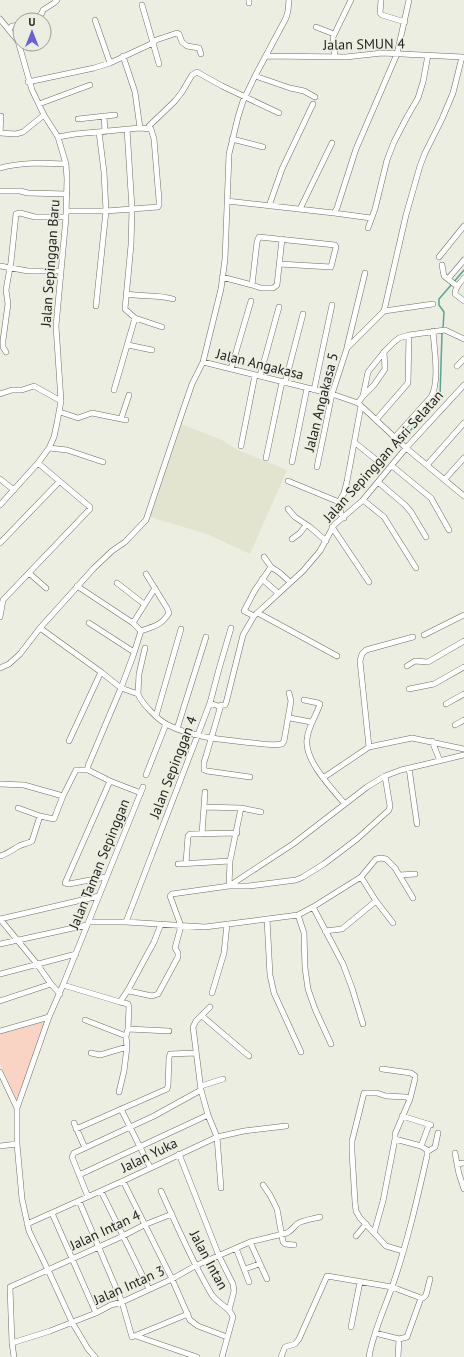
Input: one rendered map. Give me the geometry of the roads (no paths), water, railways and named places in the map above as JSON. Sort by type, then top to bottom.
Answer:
[{"type":"street","points":[[42,12],[43,10],[57,0]]},
{"type":"street","points":[[0,668],[9,664],[20,654],[40,628],[77,586],[112,551],[125,542],[146,520],[192,384],[203,362],[221,289],[225,260],[229,154],[238,117],[255,76],[286,18],[289,0]]},
{"type":"street","points":[[335,57],[333,37],[351,0]]},
{"type":"street","points":[[381,0],[380,13],[382,15],[405,22]]},
{"type":"street","points":[[334,213],[338,208],[356,149],[397,54],[409,0]]},
{"type":"street","points":[[142,5],[159,64]]},
{"type":"street","name":"Jalan Sepinggan Baru","points":[[0,19],[18,41],[28,82],[44,115],[58,137],[66,164],[67,194],[56,326],[60,412],[54,437],[49,448],[38,463],[0,504]]},
{"type":"street","points":[[95,20],[110,62]]},
{"type":"street","points":[[9,29],[12,26]]},
{"type":"street","points":[[316,26],[334,34]]},
{"type":"street","points":[[28,82],[94,68],[153,43],[156,40],[178,33],[182,42],[187,46],[199,48],[201,54]]},
{"type":"street","name":"Jalan SMUN 4","points":[[266,56],[335,57],[397,54],[462,57],[453,93],[420,166],[406,215],[384,311]]},
{"type":"street","points":[[368,228],[375,209],[387,160],[394,142],[418,98],[423,82],[428,55]]},
{"type":"street","points":[[123,56],[135,92],[140,128]]},
{"type":"street","points":[[148,129],[182,92],[192,75],[195,73],[199,73],[222,86],[279,113]]},
{"type":"street","points":[[255,76],[290,88],[304,91],[315,97]]},
{"type":"street","points":[[39,104],[90,85]]},
{"type":"street","points":[[269,206],[282,170],[313,104]]},
{"type":"street","points":[[1,116],[0,133],[16,134],[23,132],[44,115]]},
{"type":"street","points":[[78,119],[115,115]]},
{"type":"street","points":[[104,116],[105,132]]},
{"type":"street","points":[[58,137],[140,128],[151,130],[154,139],[159,205],[154,208],[66,211]]},
{"type":"street","points":[[127,130],[132,209],[131,245],[125,309],[135,318],[162,327]]},
{"type":"street","points":[[96,306],[106,210],[104,172],[99,132]]},
{"type":"street","points":[[232,139],[263,147]]},
{"type":"street","points":[[300,209],[332,143]]},
{"type":"street","points":[[0,168],[32,163],[66,164]]},
{"type":"street","points":[[0,191],[20,191],[28,194],[67,194]]},
{"type":"street","points":[[227,201],[372,218]]},
{"type":"street","points":[[6,352],[3,347],[3,340],[8,304],[6,290],[17,213],[35,217],[66,217]]},
{"type":"street","points":[[439,257],[464,226]]},
{"type":"street","points":[[252,285],[258,239],[261,237],[336,246],[331,267],[279,264]]},
{"type":"street","points":[[222,277],[261,288],[274,288],[277,284],[282,239]]},
{"type":"street","points":[[448,279],[464,260]]},
{"type":"street","points":[[442,264],[443,274],[457,286]]},
{"type":"street","points":[[0,266],[28,272],[61,271]]},
{"type":"street","points":[[347,348],[365,273]]},
{"type":"street","points":[[464,278],[457,286],[455,294],[464,301]]},
{"type":"street","points":[[127,294],[137,296],[161,296],[173,299]]},
{"type":"street","points":[[231,369],[251,301]]},
{"type":"street","points":[[384,311],[433,304]]},
{"type":"street","points":[[314,390],[332,305]]},
{"type":"street","points":[[241,446],[258,376],[279,307]]},
{"type":"street","name":"Jalan Angakasa 5","points":[[317,468],[332,394],[347,348],[384,311]]},
{"type":"street","points":[[266,458],[284,382],[303,314]]},
{"type":"street","points":[[114,390],[135,318]]},
{"type":"street","points":[[342,516],[339,503],[344,493],[347,481],[359,404],[363,396],[368,372],[384,352],[399,338],[409,335],[445,330],[464,339]]},
{"type":"street","points":[[395,437],[431,397],[434,391],[436,381],[433,331]]},
{"type":"street","points":[[376,420],[408,383],[409,335]]},
{"type":"street","points":[[128,345],[152,350]]},
{"type":"street","points":[[363,396],[374,385],[385,369],[384,352]]},
{"type":"street","points":[[458,366],[464,359]]},
{"type":"street","name":"Jalan Angakasa","points":[[203,362],[332,394],[359,404]]},
{"type":"street","points":[[0,394],[34,386],[60,401]]},
{"type":"street","name":"Jalan Sepinggan Asri Selatan","points":[[221,705],[225,705],[226,703],[243,635],[256,614],[302,571],[320,551],[332,527],[342,516],[363,500],[392,466],[405,447],[464,386]]},
{"type":"street","points":[[292,462],[307,388]]},
{"type":"street","points":[[60,412],[78,418],[92,413],[123,420],[129,395]]},
{"type":"street","points":[[359,404],[405,447],[464,496]]},
{"type":"street","points":[[427,465],[464,423]]},
{"type":"street","points":[[354,442],[378,462]]},
{"type":"street","points":[[49,448],[66,450],[103,462]]},
{"type":"street","points":[[445,479],[464,458]]},
{"type":"street","points":[[0,617],[2,599],[90,510],[90,505],[59,482],[38,463]]},
{"type":"street","points":[[392,466],[430,498],[449,530]]},
{"type":"street","points":[[0,479],[14,490]]},
{"type":"street","points":[[288,481],[339,503]]},
{"type":"street","points":[[0,543],[59,482]]},
{"type":"street","points":[[378,482],[405,505],[426,537]]},
{"type":"street","points":[[363,500],[384,517],[416,568]]},
{"type":"street","points":[[288,508],[295,517],[326,541]]},
{"type":"street","points":[[292,539],[307,526]]},
{"type":"street","points":[[332,527],[369,582]]},
{"type":"street","points":[[264,557],[271,567],[290,582]]},
{"type":"street","points":[[271,567],[255,590],[244,611],[256,614],[337,656]]},
{"type":"street","points":[[29,573],[46,588]]},
{"type":"street","points":[[141,631],[158,625],[164,620],[168,613],[167,608],[146,574]]},
{"type":"street","points":[[262,579],[278,593]]},
{"type":"street","points":[[117,583],[144,604]]},
{"type":"street","points":[[77,586],[133,623],[141,631]]},
{"type":"street","points":[[133,623],[155,588]]},
{"type":"street","points":[[424,635],[464,615]]},
{"type":"street","points":[[89,622],[134,652]]},
{"type":"street","points":[[40,628],[121,688],[137,694]]},
{"type":"street","points":[[210,703],[231,628]]},
{"type":"street","points":[[156,716],[181,629]]},
{"type":"street","points":[[18,808],[40,816],[54,819],[63,796],[76,770],[88,770],[88,766],[121,688],[141,631]]},
{"type":"street","points":[[177,729],[206,637]]},
{"type":"street","points":[[369,747],[360,661],[362,654],[366,650],[413,637]]},
{"type":"street","points":[[407,666],[415,661],[428,662],[464,641]]},
{"type":"street","points":[[145,648],[139,674],[137,694],[141,701],[156,716],[166,724],[177,729],[211,738],[264,744],[282,744],[284,741],[291,701],[289,693]]},
{"type":"street","points":[[409,689],[434,684],[464,667]]},
{"type":"street","points":[[69,741],[101,672]]},
{"type":"street","points":[[446,704],[464,694]]},
{"type":"street","points":[[304,700],[320,704],[306,740],[311,761],[322,778],[345,804]]},
{"type":"street","name":"Jalan Sepinggan 4","points":[[126,922],[210,703],[218,706],[221,705]]},
{"type":"street","points":[[221,705],[204,762],[204,770],[250,777]]},
{"type":"street","points":[[288,716],[290,718],[312,722]]},
{"type":"street","points":[[455,725],[464,720]]},
{"type":"street","points":[[146,775],[166,724]]},
{"type":"street","points":[[322,778],[369,747],[412,738],[432,741],[464,749]]},
{"type":"street","points":[[432,741],[440,761]]},
{"type":"street","points":[[229,886],[293,844],[345,804],[385,776],[400,770],[464,755]]},
{"type":"street","points":[[409,768],[417,824]]},
{"type":"street","name":"Jalan Taman Sepinggan","points":[[17,1108],[49,1017],[64,985],[142,790],[110,781],[88,770]]},
{"type":"street","points":[[128,990],[152,996],[158,994],[178,957],[178,953],[175,948],[181,926],[170,896],[171,895],[229,886],[249,886],[296,880],[324,864],[357,839],[389,810],[390,806],[385,776]]},
{"type":"street","points":[[106,877],[69,884],[65,883],[110,781]]},
{"type":"street","points":[[0,784],[24,786],[63,796]]},
{"type":"street","points":[[202,834],[205,792]]},
{"type":"street","points":[[204,807],[241,808],[261,812]]},
{"type":"street","points":[[229,886],[230,861],[241,808]]},
{"type":"street","points":[[0,856],[32,841],[40,816]]},
{"type":"street","points":[[186,863],[188,836],[190,834],[237,833]]},
{"type":"street","points":[[0,944],[88,924],[126,922],[205,927],[298,915],[314,908],[361,877],[376,859],[381,858],[386,859],[400,875],[413,898]]},
{"type":"street","points":[[178,864],[230,861]]},
{"type":"street","points":[[400,875],[415,874]]},
{"type":"street","points":[[361,877],[376,901],[393,923]]},
{"type":"street","points":[[60,994],[0,919],[99,896]]},
{"type":"street","points":[[325,931],[342,929],[376,901]]},
{"type":"street","points":[[314,908],[343,964],[363,1024]]},
{"type":"street","points":[[298,915],[304,933],[305,968],[308,989],[315,1009],[331,1044]]},
{"type":"street","points":[[267,919],[270,975],[274,993],[301,1052]]},
{"type":"street","points":[[120,1002],[154,942],[161,924]]},
{"type":"street","points":[[212,993],[224,953],[227,924]]},
{"type":"street","points":[[0,974],[76,954]]},
{"type":"street","points":[[0,1001],[51,984]]},
{"type":"street","points":[[64,985],[129,1005],[128,1029],[126,1036],[127,1047],[124,1072],[119,1092]]},
{"type":"street","points":[[210,1007],[196,1021],[193,1027],[201,1088],[208,1115],[217,1137],[221,1188]]},
{"type":"street","points":[[202,1016],[249,1056]]},
{"type":"street","points":[[0,1031],[49,1017]]},
{"type":"street","points":[[85,1020],[126,1036]]},
{"type":"street","points":[[128,1029],[169,1031]]},
{"type":"street","points":[[91,1053],[100,1056],[127,1047]]},
{"type":"street","points":[[76,1129],[167,1089],[170,1054],[196,1053]]},
{"type":"street","points":[[374,1233],[383,1201],[396,1139],[395,1134],[410,1099],[415,1079],[415,1076],[411,1073],[382,1069]]},
{"type":"street","points":[[0,1072],[17,1108],[17,1144],[22,1199],[27,1224],[72,1322],[88,1349],[95,1357]]},
{"type":"street","points":[[88,1197],[72,1160],[73,1154],[173,1107],[201,1088],[222,1079]]},
{"type":"street","points":[[403,1251],[386,1246],[360,1218],[356,1211],[352,1152],[353,1136],[364,1093],[406,1096],[410,1099]]},
{"type":"street","points":[[121,1109],[150,1167]]},
{"type":"street","points":[[79,1175],[140,1148],[208,1115]]},
{"type":"street","points":[[402,1116],[430,1125],[421,1146]]},
{"type":"street","points":[[74,1123],[85,1148]]},
{"type":"street","name":"Jalan Yuka","points":[[27,1224],[217,1137],[244,1131],[286,1126]]},
{"type":"street","points":[[369,1357],[375,1333],[392,1287],[414,1213],[427,1152],[435,1147],[438,1133]]},
{"type":"street","points":[[396,1139],[421,1146],[427,1152]]},
{"type":"street","points":[[0,1146],[17,1144]]},
{"type":"street","points":[[455,1153],[459,1174],[464,1189]]},
{"type":"street","points":[[179,1154],[219,1256],[234,1289],[230,1311],[233,1317],[222,1357]]},
{"type":"street","points":[[457,1164],[464,1163]]},
{"type":"street","points":[[123,1181],[188,1314],[195,1325],[228,1338]]},
{"type":"street","points":[[263,1185],[277,1209],[284,1243],[294,1245]]},
{"type":"street","points":[[101,1191],[149,1289]]},
{"type":"street","name":"Jalan Intan","points":[[161,1191],[195,1266],[217,1301],[230,1311]]},
{"type":"street","points":[[79,1201],[122,1302],[132,1337],[136,1336],[197,1357]]},
{"type":"street","points":[[52,1213],[96,1313]]},
{"type":"street","name":"Jalan Intan 4","points":[[12,1342],[10,1288],[98,1246],[172,1214]]},
{"type":"street","name":"Jalan Intan 3","points":[[12,1342],[96,1313],[172,1279],[195,1266],[250,1242],[281,1234],[292,1230],[300,1222],[320,1217]]},
{"type":"street","points":[[356,1236],[366,1224]]},
{"type":"street","points":[[250,1242],[267,1279]]},
{"type":"street","points":[[236,1248],[249,1282]]},
{"type":"street","points":[[245,1269],[260,1264]]},
{"type":"street","points":[[281,1357],[285,1347],[295,1344],[299,1339],[326,1277],[328,1276],[392,1287],[421,1298]]},
{"type":"street","points":[[375,1333],[399,1339],[407,1337],[421,1298],[426,1295],[430,1279]]},
{"type":"street","points":[[351,1327],[360,1282]]},
{"type":"street","points":[[136,1336],[188,1314]]},
{"type":"street","points":[[398,1357],[399,1339]]},
{"type":"street","points":[[12,1342],[14,1357]]},
{"type":"waterway","points":[[443,329],[444,312],[439,305],[439,299],[464,270]]},
{"type":"waterway","points":[[402,440],[440,397],[442,333]]}]
